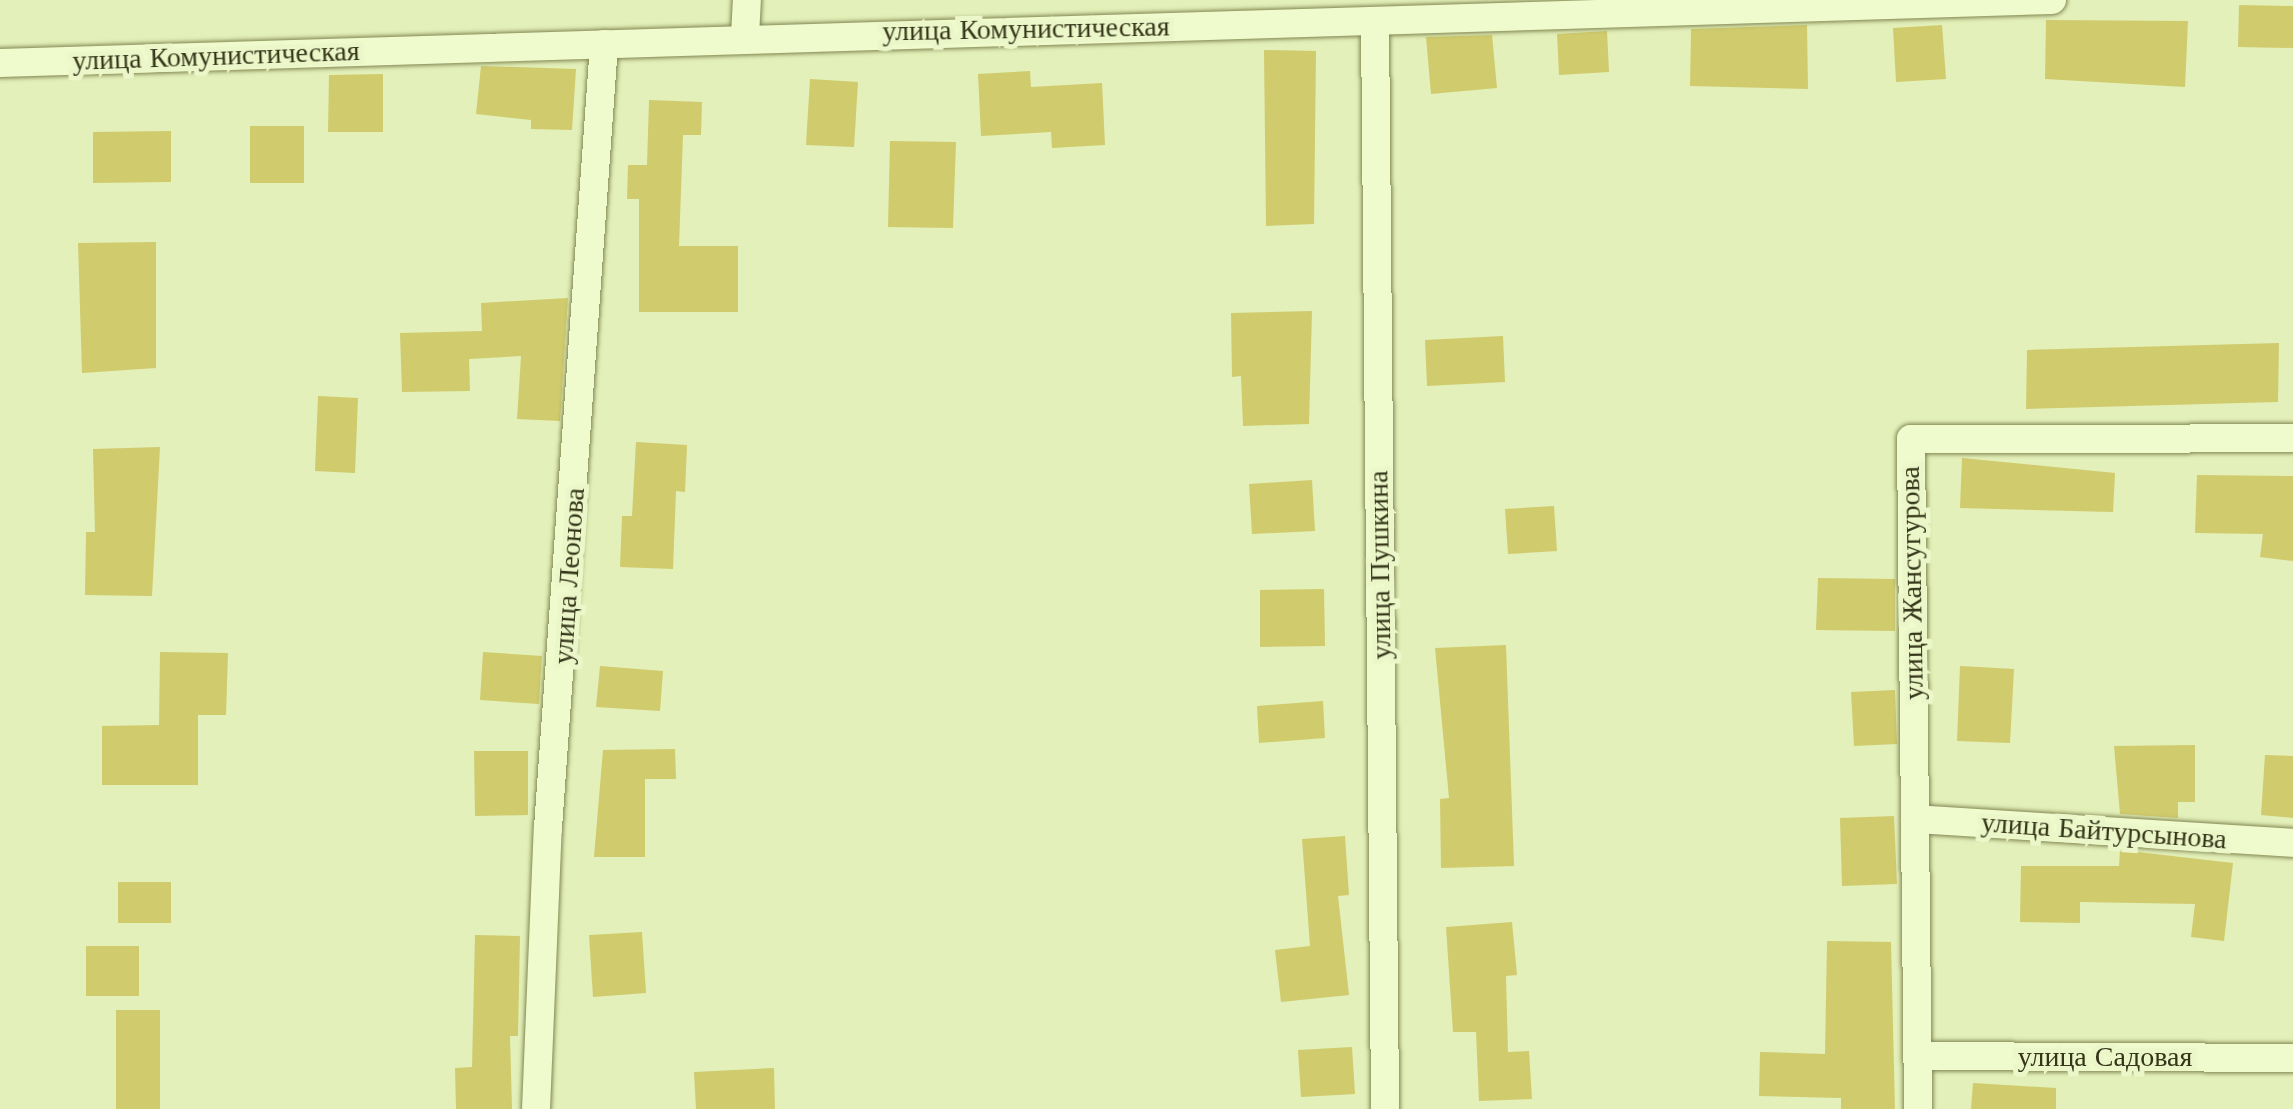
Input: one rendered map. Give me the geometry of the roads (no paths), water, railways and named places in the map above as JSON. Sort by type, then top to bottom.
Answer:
[{"type":"street","points":[[746,36],[747,0]]},
{"type":"street","name":"улица Комунистическая","points":[[0,63],[746,36],[1375,20],[1468,9],[2052,0]]},
{"type":"street","name":"улица Пушкина","points":[[1375,20],[1384,1109]]},
{"type":"street","name":"улица Леонова","points":[[536,1109],[546,866],[604,44]]},
{"type":"street","name":"улица Жансугурова","points":[[1918,1109],[1911,439],[2293,438]]},
{"type":"street","name":"улица Байтурсынова","points":[[1915,818],[2293,843]]},
{"type":"street","name":"улица Садовая","points":[[1917,1056],[2293,1058]]}]
